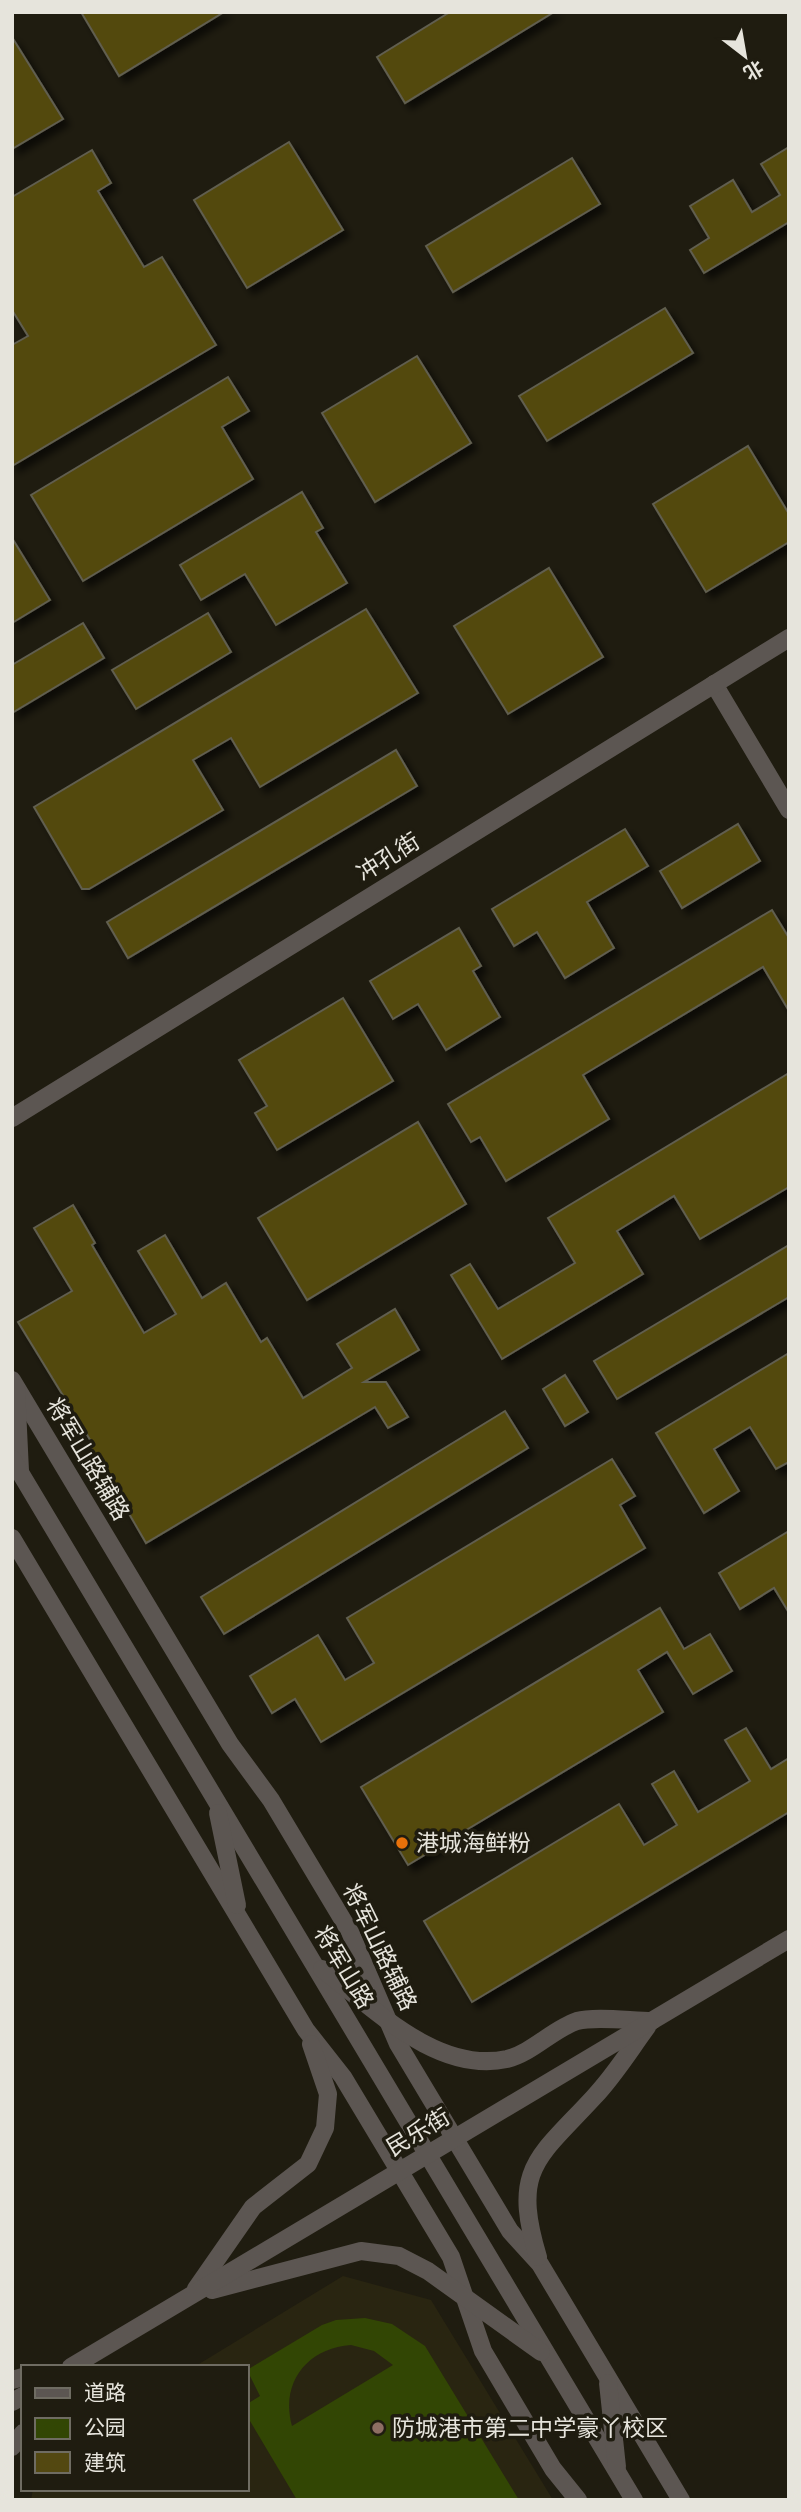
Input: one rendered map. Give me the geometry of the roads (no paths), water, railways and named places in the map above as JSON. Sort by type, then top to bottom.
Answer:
[{"type":"street","name":"冲孔街","points":[[12,1118],[789,638]]},
{"type":"street","points":[[714,684],[789,810]]},
{"type":"street","points":[[14,1382],[15,1466]]},
{"type":"street","name":"将军山路辅路","points":[[14,1382],[230,1744],[271,1800],[351,1933],[398,2044],[510,2231],[540,2263],[681,2500]]},
{"type":"street","name":"将军山路","points":[[15,1466],[634,2500]]},
{"type":"street","points":[[12,1538],[306,2030],[343,2077],[451,2257],[483,2351],[553,2469],[579,2500]]},
{"type":"street","points":[[215,1799],[240,1919]]},
{"type":"street","name":"民乐街","points":[[73,2365],[789,1939]]},
{"type":"street","points":[[313,1963],[446,2056],[468,2061],[508,2059],[579,2021],[652,2021]]},
{"type":"street","points":[[540,2263],[528,2225],[527,2186],[542,2151],[596,2095],[652,2021]]},
{"type":"street","points":[[192,2295],[253,2207],[308,2164],[325,2128],[328,2094],[306,2030]]},
{"type":"street","points":[[192,2295],[361,2250],[399,2256],[428,2271],[549,2357]]},
{"type":"street","points":[[607,2376],[618,2474]]},
{"type":"place","name":"港城海鲜粉","points":[[402,1843]]},
{"type":"place","name":"防城港市第二中学豪丫校区","points":[[378,2428]]}]
